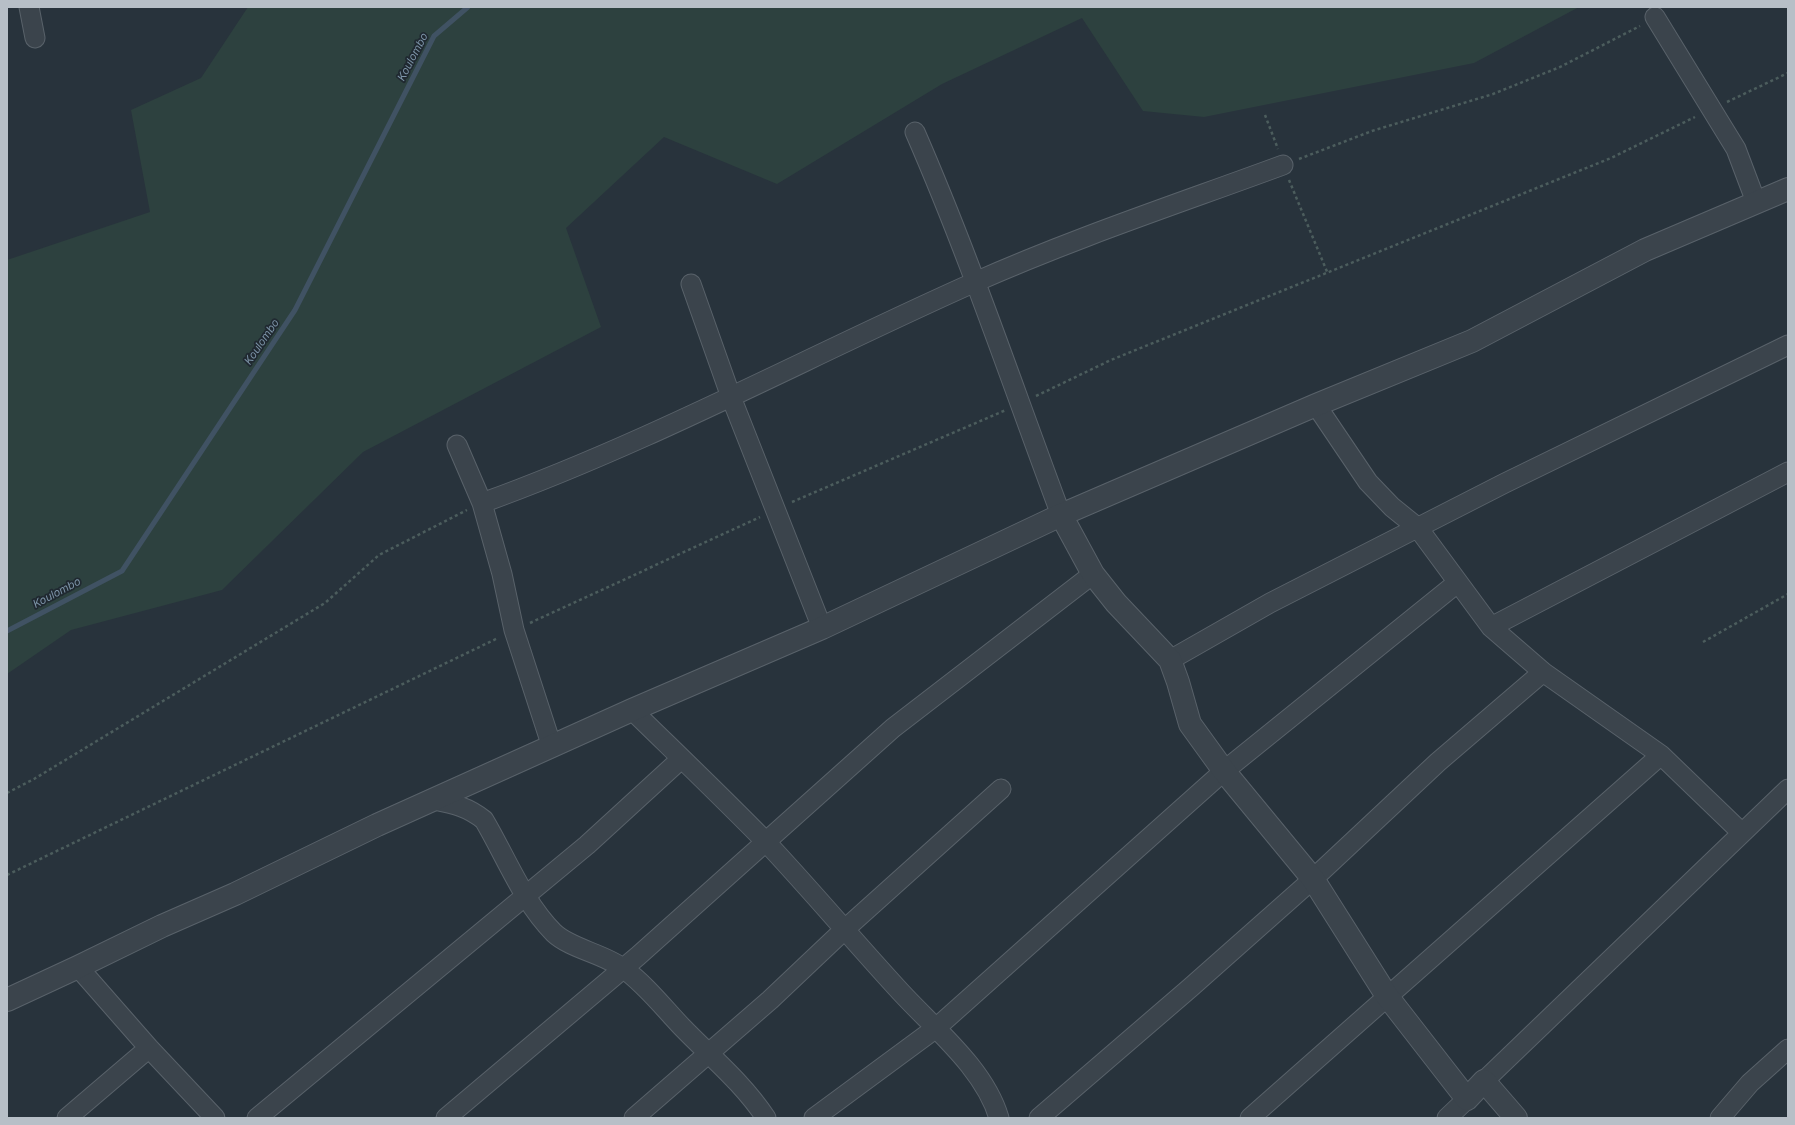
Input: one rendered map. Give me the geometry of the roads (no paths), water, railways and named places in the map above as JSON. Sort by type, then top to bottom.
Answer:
[{"type":"street","points":[[30,7],[35,38]]},
{"type":"street","points":[[1655,17],[1736,149],[1756,202]]},
{"type":"street","points":[[915,132],[937,182],[976,282],[1019,404],[1061,515],[1093,574],[1116,603],[1170,660],[1190,724],[1224,771],[1313,879],[1387,996],[1467,1099]]},
{"type":"street","points":[[482,503],[559,474],[731,397],[836,346],[976,282],[1118,225],[1283,165]]},
{"type":"street","points":[[7,1000],[162,926],[235,894],[434,800],[632,710],[822,628],[1061,515],[1316,405],[1472,341],[1645,250],[1788,189]]},
{"type":"street","points":[[691,284],[731,397],[822,628]]},
{"type":"street","points":[[1170,660],[1270,603],[1505,483],[1788,345]]},
{"type":"street","points":[[1316,405],[1368,482],[1392,507],[1418,528],[1457,583],[1491,627],[1544,672],[1661,755],[1742,833]]},
{"type":"street","points":[[458,445],[482,503],[502,574],[514,630],[552,747]]},
{"type":"street","points":[[1491,627],[1788,472]]},
{"type":"street","points":[[446,1118],[624,968],[893,728],[1093,574]]},
{"type":"street","points":[[814,1118],[936,1028],[1224,771],[1457,583]]},
{"type":"street","points":[[1039,1118],[1313,879],[1438,762],[1544,672]]},
{"type":"street","points":[[632,710],[765,842],[844,930],[936,1028],[971,1067],[996,1106],[999,1118]]},
{"type":"street","points":[[1250,1118],[1661,755]]},
{"type":"street","points":[[257,1118],[587,845],[681,759]]},
{"type":"street","points":[[634,1118],[770,1000],[844,930],[1001,789]]},
{"type":"street","points":[[1447,1118],[1788,789]]},
{"type":"street","points":[[434,800],[460,805],[473,811],[484,820],[526,896],[555,934],[624,968],[642,984],[742,1087],[766,1118]]},
{"type":"street","points":[[78,967],[149,1048],[215,1118]]},
{"type":"street","points":[[67,1118],[149,1048]]},
{"type":"street","points":[[1720,1118],[1750,1083],[1788,1049]]},
{"type":"street","points":[[1484,1081],[1516,1118]]},
{"type":"waterway","name":"Koulombo","points":[[7,631],[122,571],[295,310],[434,36],[468,7]]}]
